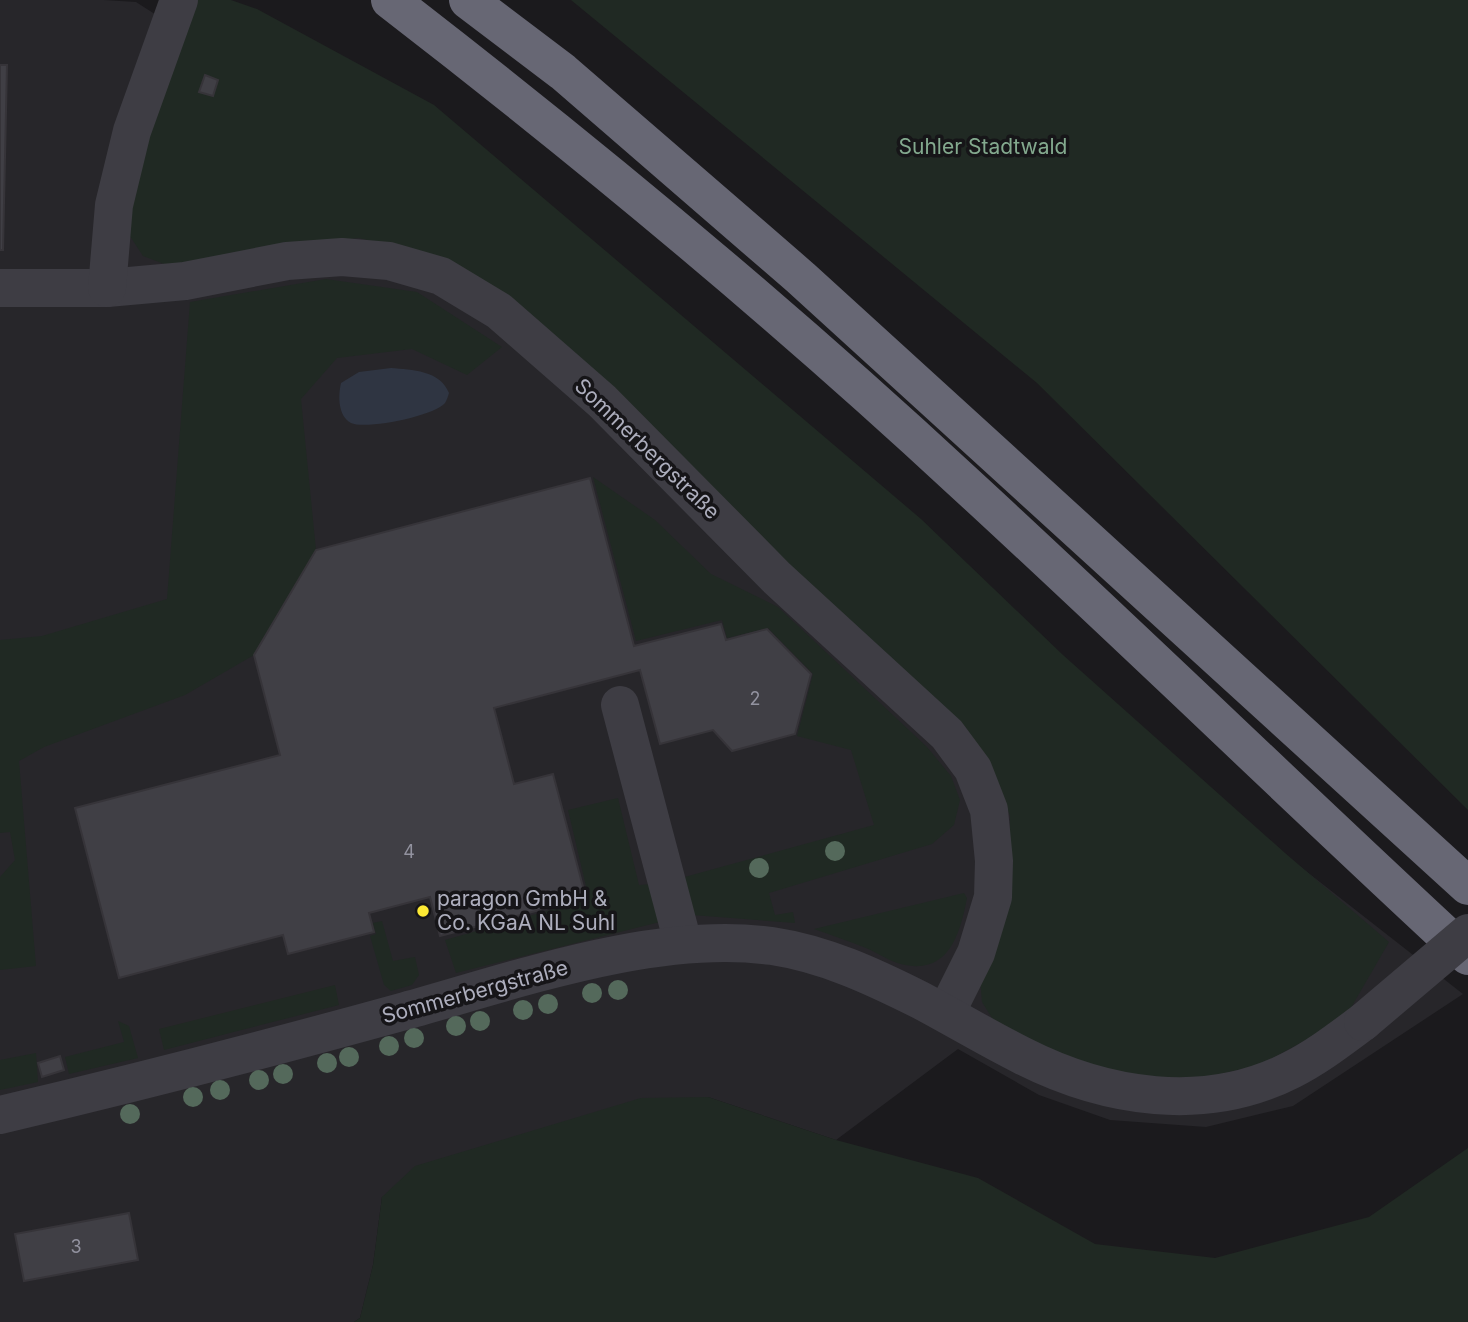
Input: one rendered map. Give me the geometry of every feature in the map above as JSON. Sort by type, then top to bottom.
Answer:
[{"type":"highway","points":[[390,0],[529,107],[772,312],[959,478],[1468,956]]},
{"type":"highway","points":[[468,0],[563,72],[802,278],[1468,886]]},
{"type":"street","points":[[107,288],[114,205],[132,131],[179,0]]},
{"type":"street","name":"Sommerbergstraße","points":[[0,288],[107,288],[185,281],[287,261],[342,257],[389,261],[441,276],[499,311],[602,401],[778,578],[947,734],[973,769],[989,810],[994,861],[993,897],[976,953],[946,1013]]},
{"type":"street","points":[[620,705],[683,943]]},
{"type":"street","name":"Sommerbergstraße","points":[[0,1115],[150,1079],[551,971],[683,943],[728,942],[773,946],[815,955],[867,973],[1023,1056],[1065,1074],[1119,1091],[1161,1097],[1207,1096],[1249,1088],[1291,1070],[1330,1047],[1468,933]]},
{"type":"shaded area","points":[[0,0],[136,2],[464,212],[1463,994],[1293,1106],[1206,1127],[1110,1120],[1039,1095],[958,1049],[836,1140],[708,1097],[382,1197],[373,1265],[360,1318],[354,1322],[0,1322]]},
{"type":"green space","points":[[194,0],[231,0],[257,9],[434,105],[921,519],[1063,655],[1389,942],[1348,1013],[1260,1065],[1176,1081],[1100,1070],[997,1026],[982,1002],[980,978],[1009,892],[1010,816],[986,759],[440,258],[359,238],[172,267],[143,256],[126,230],[130,196]]},
{"type":"green space","name":"Suhler Stadtwald","points":[[571,0],[1468,0],[1468,810],[1037,383]]},
{"type":"green space","points":[[326,279],[417,292],[502,347],[467,375],[412,349],[337,358],[301,399],[316,550],[254,655],[185,695],[44,747],[19,761],[36,966],[0,970],[0,877],[15,860],[10,832],[0,833],[0,640],[42,636],[167,599],[190,302]]},
{"type":"green space","points":[[593,477],[655,520],[711,574],[778,607],[927,747],[951,776],[960,800],[954,825],[932,844],[769,893],[775,915],[793,912],[795,923],[692,915],[681,878],[874,825],[851,750],[797,736],[813,674],[768,628],[727,638],[722,620],[636,641]]},
{"type":"green space","points":[[618,798],[639,885],[654,884],[664,921],[456,973],[445,940],[589,899],[568,810]]},
{"type":"green space","points":[[964,893],[967,898],[955,938],[941,958],[930,964],[901,964],[814,929]]},
{"type":"green space","points":[[382,921],[393,961],[415,957],[419,975],[412,985],[391,991],[384,985],[370,936],[376,934],[373,923]]},
{"type":"green space","points":[[335,985],[339,1005],[164,1050],[159,1029]]},
{"type":"green space","points":[[118,1021],[129,1026],[138,1058],[69,1074],[65,1057],[124,1042]]},
{"type":"green space","points":[[36,1053],[38,1082],[0,1090],[0,1060]]},
{"type":"green space","points":[[708,1097],[836,1140],[978,1178],[1095,1244],[1215,1258],[1369,1217],[1468,1148],[1468,1322],[354,1322],[360,1318],[373,1265],[382,1197],[415,1166],[641,1098]]},
{"type":"water","points":[[391,368],[424,373],[439,380],[449,393],[445,403],[428,413],[384,423],[359,425],[347,420],[340,405],[341,383],[359,372]]},
{"type":"building","points":[[0,65],[7,65],[3,250],[0,250]]},
{"type":"building","points":[[205,75],[218,80],[213,96],[199,92]]},
{"type":"building","points":[[590,478],[634,646],[721,624],[726,640],[767,629],[811,674],[795,734],[732,751],[713,730],[660,744],[640,670],[494,708],[514,784],[553,774],[586,898],[440,936],[430,897],[369,913],[374,932],[288,954],[283,935],[119,978],[75,808],[280,755],[254,655],[316,550]]},
{"type":"building","points":[[60,1056],[64,1070],[42,1077],[38,1063]]},
{"type":"building","points":[[129,1213],[138,1260],[24,1281],[15,1234]]},
{"type":"place","name":"paragon GmbH & Co. KGaA NL Suhl","points":[[423,911]]}]
